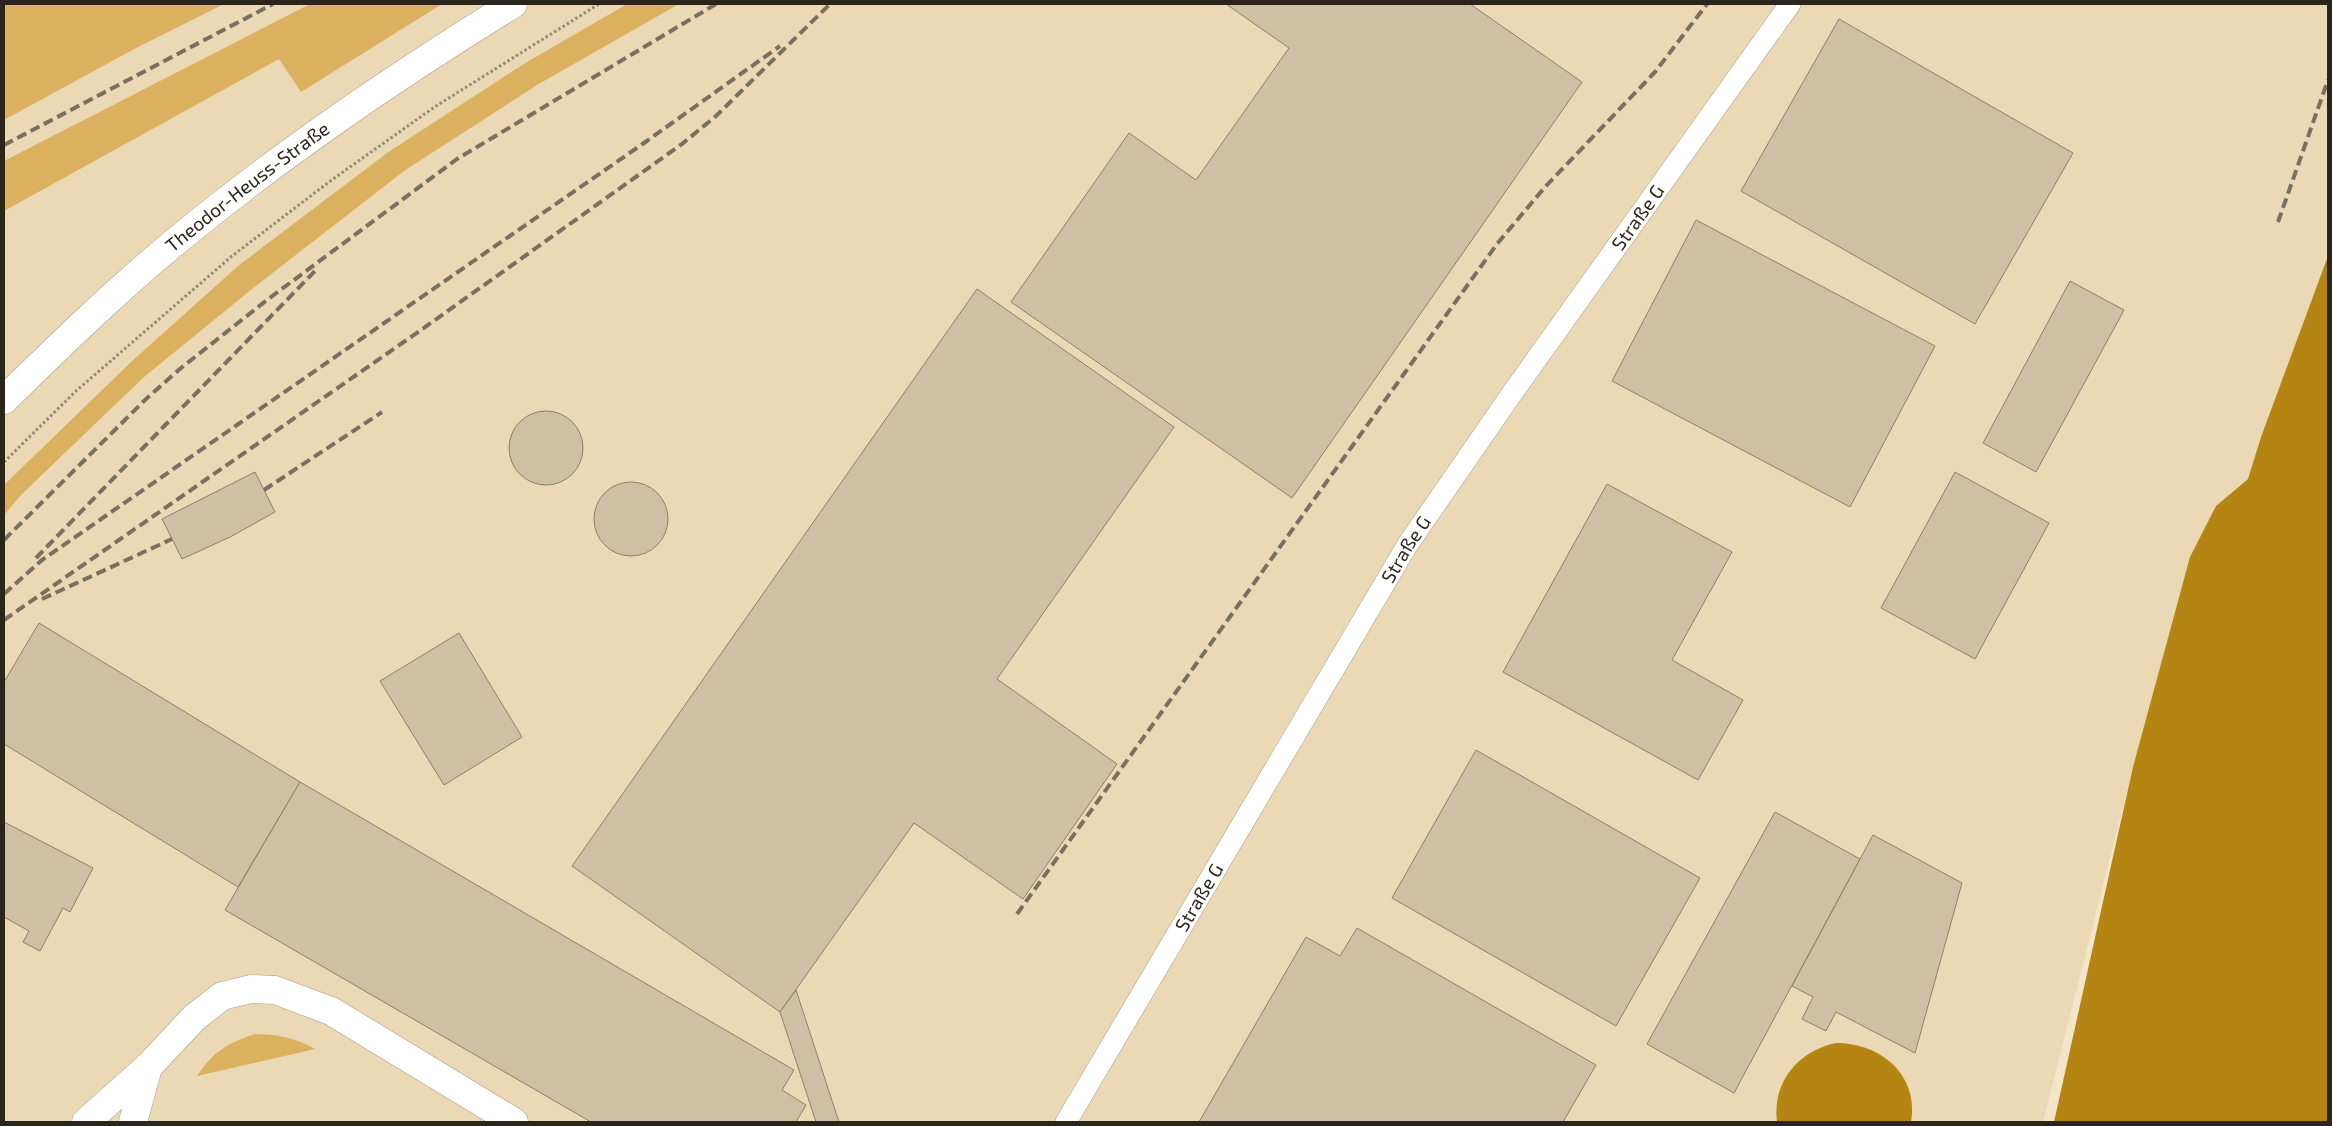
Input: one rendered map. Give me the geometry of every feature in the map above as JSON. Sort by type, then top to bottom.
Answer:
[{"type":"main road","name":"Theodor-Heuss-Straße","points":[[4,400],[79,327],[190,230],[306,140],[365,98],[513,4]]},
{"type":"main road","points":[[86,1122],[148,1067],[195,1016],[222,996],[250,989],[275,990],[330,1011],[514,1122]]},
{"type":"main road","points":[[133,1122],[148,1067]]},
{"type":"lane","name":"Straße G","points":[[1066,1122],[1408,544],[1513,392],[1790,4]]},
{"type":"path","points":[[4,462],[76,392],[232,256],[333,179],[436,106],[599,4]]},
{"type":"shaded area","points":[[4,4],[2328,4],[2328,256],[2261,437],[2248,479],[2216,506],[2209,524],[2133,767],[2043,1122],[4,1122]]},
{"type":"shaded area","points":[[4,4],[224,4],[136,48],[4,120]]},
{"type":"shaded area","points":[[310,4],[442,4],[301,92],[279,59],[4,211],[4,161]]},
{"type":"shaded area","points":[[627,4],[679,4],[537,85],[404,171],[252,289],[144,377],[21,495],[4,515],[4,485],[131,362],[238,266],[387,153],[522,65]]},
{"type":"shaded area","points":[[2328,256],[2328,1122],[2054,1122],[2133,767],[2190,557],[2216,506],[2248,479],[2261,437]]},
{"type":"shaded area","points":[[255,1034],[286,1037],[315,1049],[197,1076],[215,1054],[236,1041]]},
{"type":"shaded area","points":[[1836,1043],[1852,1044],[1868,1049],[1882,1056],[1893,1065],[1903,1076],[1909,1090],[1912,1105],[1911,1122],[1777,1122],[1779,1094],[1790,1070],[1810,1053]]},
{"type":"building","points":[[1226,4],[1470,4],[1582,82],[1292,498],[1011,302],[1129,133],[1196,180],[1289,48]]},
{"type":"building","points":[[1839,19],[2073,153],[1975,324],[1741,191]]},
{"type":"building","points":[[1696,220],[1935,346],[1850,507],[1612,381]]},
{"type":"building","points":[[2070,281],[2124,310],[2036,472],[1983,443]]},
{"type":"building","points":[[977,289],[1174,427],[997,679],[1117,764],[1023,899],[914,823],[780,1012],[572,866]]},
{"type":"building","points":[[546,411],[567,417],[577,427],[583,448],[577,469],[567,479],[546,485],[525,479],[515,469],[509,448],[515,427],[525,417]]},
{"type":"building","points":[[255,472],[275,512],[230,537],[182,559],[162,519]]},
{"type":"building","points":[[1955,472],[2049,523],[1975,659],[1881,608]]},
{"type":"building","points":[[631,482],[652,488],[662,498],[668,519],[662,540],[652,550],[631,556],[610,550],[600,540],[594,519],[600,498],[610,488]]},
{"type":"building","points":[[1607,484],[1732,552],[1672,660],[1743,700],[1698,780],[1503,672]]},
{"type":"building","points":[[39,623],[300,782],[238,887],[4,744],[4,682]]},
{"type":"building","points":[[459,633],[522,737],[444,785],[380,681]]},
{"type":"building","points":[[1476,750],[1700,878],[1616,1026],[1392,898]]},
{"type":"building","points":[[300,782],[794,1070],[782,1090],[806,1105],[796,1122],[591,1122],[225,910]]},
{"type":"building","points":[[1775,812],[1860,859],[1734,1093],[1647,1044]]},
{"type":"building","points":[[4,822],[93,868],[70,912],[63,908],[40,951],[23,942],[29,931],[4,917]]},
{"type":"building","points":[[1873,835],[1962,883],[1915,1053],[1836,1012],[1826,1031],[1802,1019],[1813,997],[1792,986]]},
{"type":"building","points":[[1357,928],[1596,1065],[1563,1122],[1199,1122],[1306,937],[1340,956]]},
{"type":"building","points":[[796,990],[839,1122],[816,1122],[780,1012]]},
{"type":"railway","points":[[4,145],[273,4]]},
{"type":"railway","points":[[4,540],[146,399],[181,368],[267,300],[457,159],[716,4]]},
{"type":"railway","points":[[4,620],[421,330],[682,144],[716,116],[830,4]]},
{"type":"railway","points":[[1017,914],[1497,244],[1545,187],[1655,72],[1707,4]]},
{"type":"railway","points":[[4,594],[42,560],[644,143],[780,46]]},
{"type":"railway","points":[[2278,222],[2328,80]]},
{"type":"railway","points":[[36,558],[315,271]]},
{"type":"railway","points":[[264,490],[382,412]]},
{"type":"railway","points":[[42,599],[172,539]]}]
